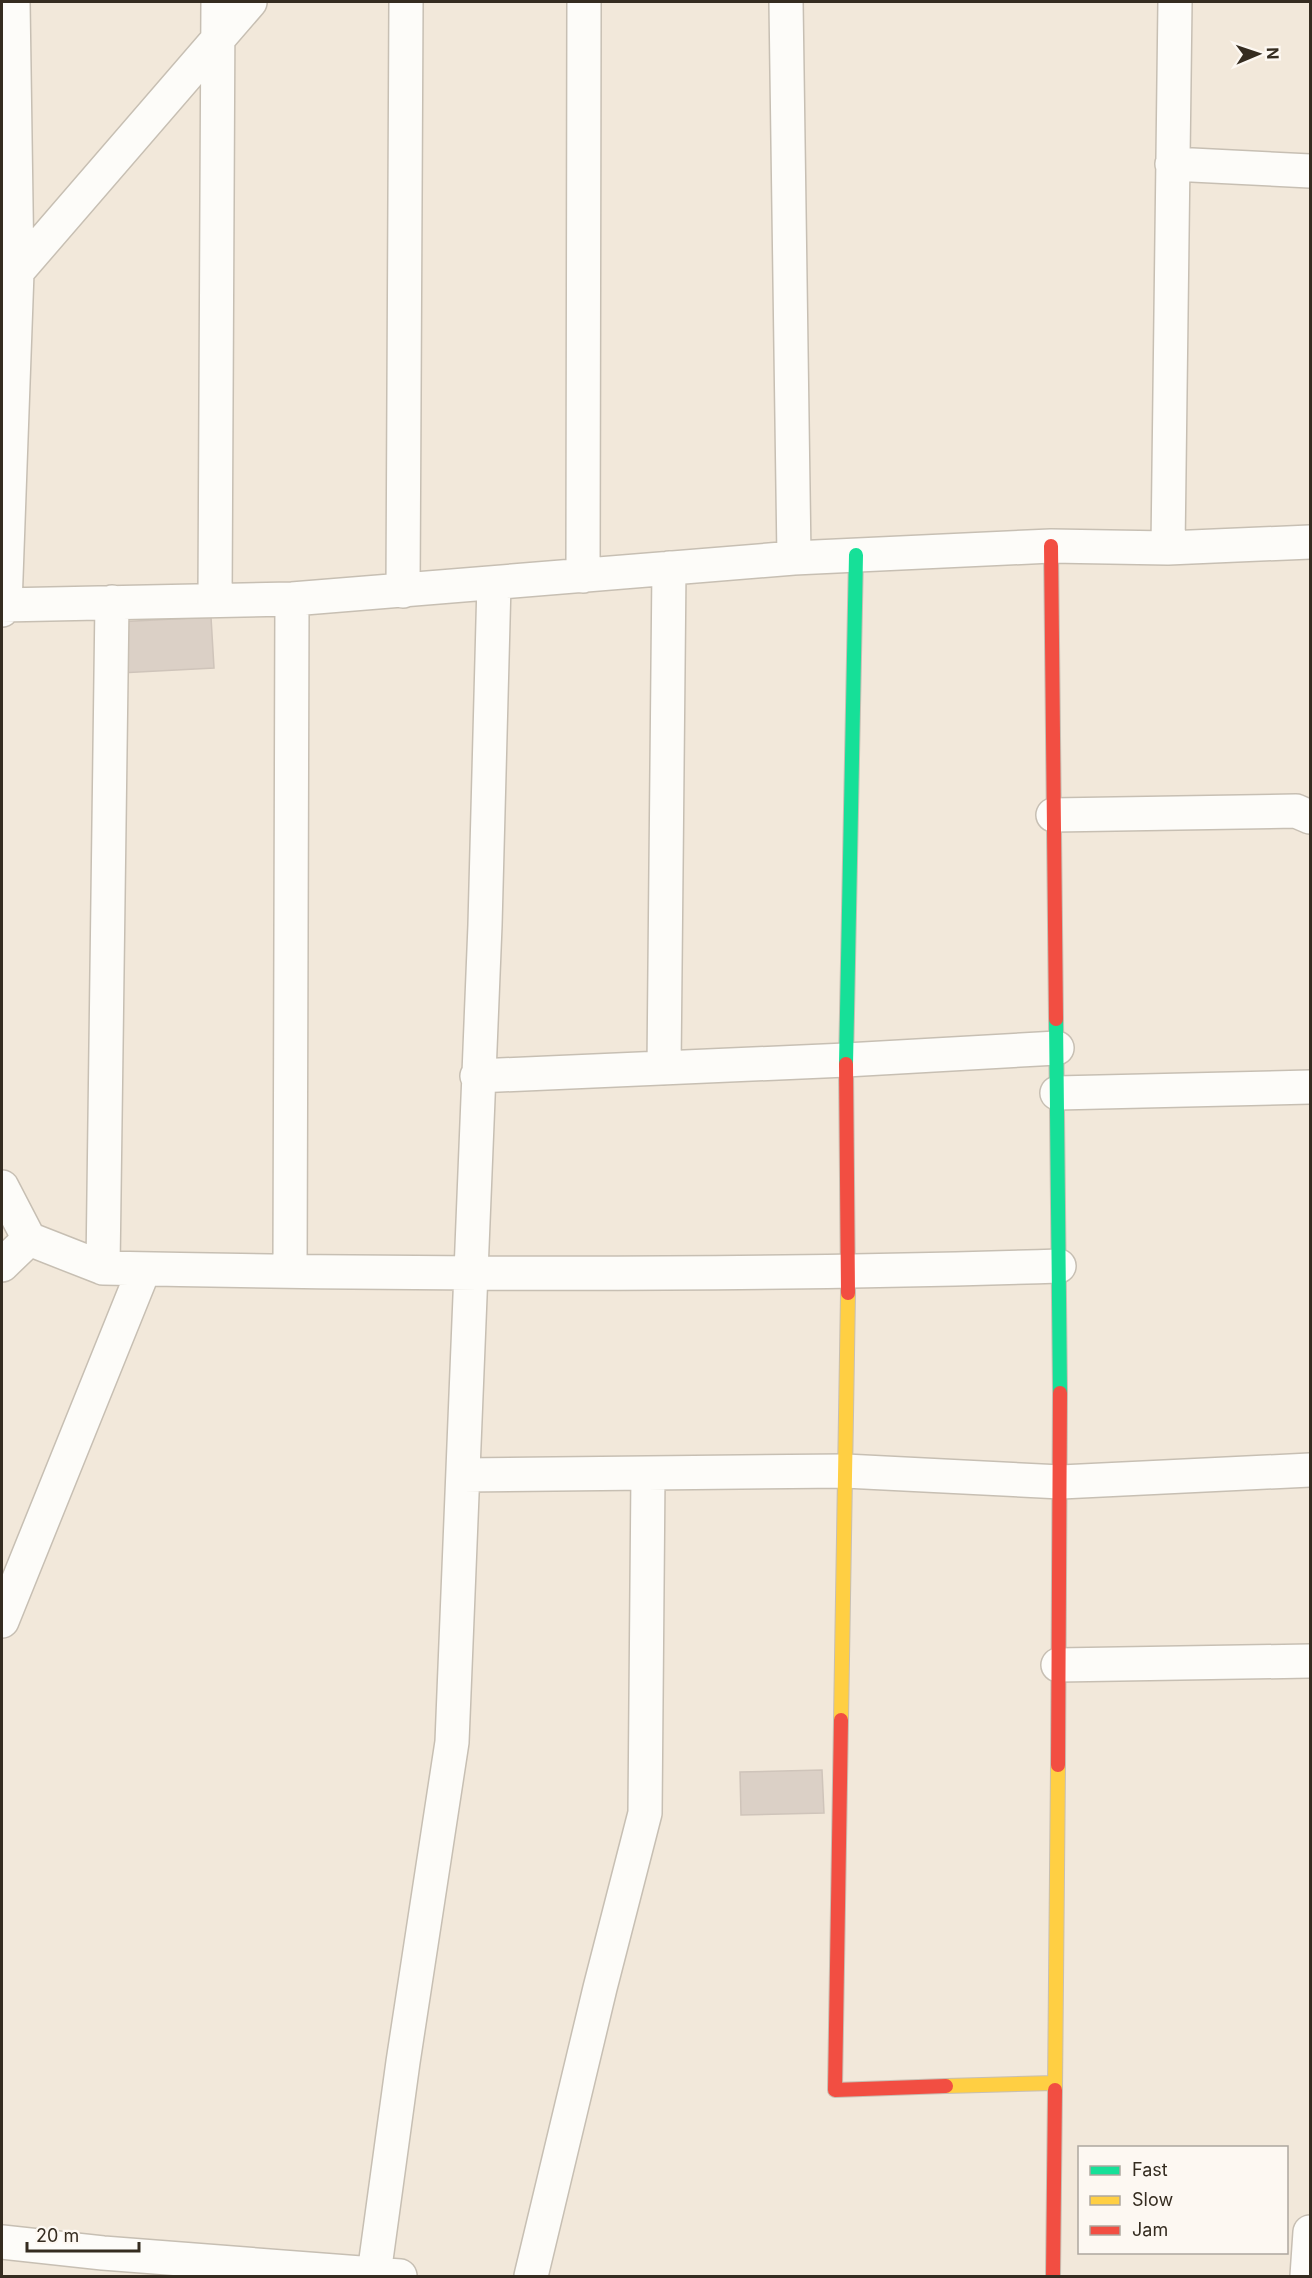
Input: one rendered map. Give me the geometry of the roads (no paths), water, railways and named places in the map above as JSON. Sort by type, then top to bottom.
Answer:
[{"type":"street","points":[[13,2],[3,606],[292,599],[794,558],[1051,546],[1168,548],[1311,542]]},
{"type":"street","points":[[215,600],[218,2]]},
{"type":"street","points":[[9,281],[250,2]]},
{"type":"street","points":[[403,591],[406,2]]},
{"type":"street","points":[[583,576],[584,2]]},
{"type":"street","points":[[786,2],[794,558]]},
{"type":"street","points":[[1168,548],[1174,2]]},
{"type":"street","points":[[1172,164],[1311,171]]},
{"type":"street","points":[[1051,546],[1061,1482],[1053,2277]]},
{"type":"street","points":[[856,555],[846,1060],[848,1273],[835,2090],[1054,2083]]},
{"type":"street","points":[[664,1068],[669,568]]},
{"type":"street","points":[[2,2242],[101,2265],[387,2275],[403,2062],[452,1742],[472,1274],[494,583]]},
{"type":"street","points":[[290,1271],[292,599]]},
{"type":"street","points":[[103,1268],[112,602]]},
{"type":"street","points":[[1053,815],[1296,811],[1311,817]]},
{"type":"street","points":[[477,1076],[846,1060],[1057,1048]]},
{"type":"street","points":[[1057,1093],[1311,1087]]},
{"type":"street","points":[[2,1187],[29,1239],[103,1268],[472,1274],[848,1273],[1059,1266]]},
{"type":"street","points":[[2,1264],[29,1239]]},
{"type":"street","points":[[2,1622],[144,1269]]},
{"type":"street","points":[[464,1475],[845,1472],[1061,1482],[1311,1470]]},
{"type":"street","points":[[531,2277],[597,2000],[645,1813],[648,1474]]},
{"type":"street","points":[[1058,1665],[1311,1661]]},
{"type":"street","points":[[1307,2277],[1311,2232]]}]
